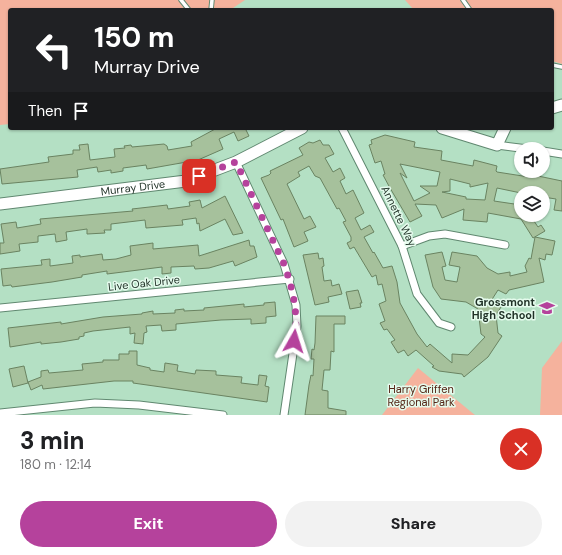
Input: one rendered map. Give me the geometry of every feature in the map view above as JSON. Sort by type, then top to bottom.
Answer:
[{"type":"street","name":"Murray Drive","points":[[0,204],[186,181],[236,162],[298,130]]},
{"type":"street","name":"Annette Way","points":[[343,130],[402,246],[417,294],[423,304],[439,322],[451,327]]},
{"type":"street","points":[[448,130],[497,145],[514,147]]},
{"type":"street","points":[[497,145],[504,130]]},
{"type":"street","points":[[550,152],[562,154]]},
{"type":"street","points":[[236,162],[284,264],[290,279],[296,304],[297,326],[284,415]]},
{"type":"street","points":[[402,246],[429,236],[445,234],[505,245]]},
{"type":"street","name":"Live Oak Drive","points":[[0,308],[290,279]]},
{"type":"street","points":[[0,414],[95,403],[139,405],[223,415]]},
{"type":"lane","points":[[181,0],[187,8]]},
{"type":"green space","points":[[0,0],[245,0],[233,8],[8,8],[8,124],[0,125]]},
{"type":"green space","points":[[405,0],[562,0],[562,64],[554,62],[554,8],[412,8]]},
{"type":"green space","points":[[562,341],[562,415],[540,415],[542,368]]},
{"type":"green space","name":"Harry Griffen Regional Park","points":[[418,368],[470,411],[475,415],[382,415]]},
{"type":"building","points":[[213,130],[246,130],[249,136],[238,141],[234,132],[219,139],[223,149],[198,160],[147,169],[146,165],[123,168],[123,171],[111,173],[111,170],[98,172],[97,167],[77,170],[78,177],[2,184],[0,169],[49,162],[48,157],[73,154],[73,150],[80,150],[79,145],[88,144],[90,160],[115,157],[114,149],[125,148],[124,146],[131,145],[132,147],[164,144],[167,146],[168,150],[192,146],[191,142]]},
{"type":"building","points":[[385,135],[415,142],[414,147],[442,151],[441,160],[473,166],[474,160],[497,166],[497,172],[514,175],[514,178],[548,178],[562,181],[562,211],[554,210],[556,199],[550,198],[550,186],[514,186],[514,192],[497,188],[494,201],[514,204],[514,218],[488,213],[487,222],[463,220],[464,209],[442,218],[436,205],[415,204],[422,216],[410,222],[383,175],[385,174],[381,161],[375,163],[369,145],[372,144],[371,140]],"holes":[[[400,164],[440,172],[437,186],[420,186],[430,193],[414,201],[400,173],[407,178]],[[450,179],[470,184],[470,187],[488,183],[485,200],[466,199],[466,197],[442,192],[450,191]]]},
{"type":"building","points":[[320,140],[323,145],[329,145],[334,154],[325,158],[333,172],[340,168],[345,178],[340,181],[346,194],[353,190],[364,213],[355,218],[361,230],[370,225],[374,232],[364,237],[373,253],[374,252],[383,268],[392,266],[397,282],[400,303],[417,334],[427,347],[430,344],[452,363],[452,354],[468,355],[485,337],[481,334],[478,309],[466,302],[441,299],[433,287],[425,255],[442,252],[446,266],[442,267],[445,280],[457,282],[460,267],[449,265],[452,252],[477,256],[487,268],[498,274],[510,272],[510,276],[527,272],[525,266],[529,258],[531,259],[535,237],[555,241],[552,255],[546,254],[545,260],[539,258],[544,282],[509,290],[506,294],[498,290],[491,301],[501,307],[496,315],[498,333],[502,336],[488,357],[464,377],[462,374],[439,371],[432,367],[434,366],[416,350],[408,356],[404,350],[398,353],[391,342],[395,340],[387,329],[384,330],[380,323],[385,321],[379,304],[386,301],[382,284],[378,285],[376,275],[372,277],[354,247],[350,249],[347,243],[351,241],[351,237],[343,222],[346,221],[339,208],[337,209],[320,178],[315,176],[309,166],[298,172],[300,176],[287,184],[304,219],[310,216],[316,227],[304,232],[308,241],[294,247],[283,219],[281,220],[261,178],[269,175],[271,173],[270,171],[303,155],[299,148],[309,142],[313,143]]},
{"type":"building","points":[[225,196],[243,233],[233,235],[225,219],[200,231],[199,223],[197,224],[196,218],[182,220],[183,225],[146,228],[145,220],[111,224],[111,230],[104,230],[105,233],[87,234],[87,229],[66,232],[67,240],[56,242],[55,234],[38,236],[38,242],[19,244],[20,251],[0,254],[0,243],[4,243],[1,224],[16,222],[17,228],[41,224],[40,219],[133,211],[132,209],[167,205],[168,209],[190,206],[189,202],[200,200],[202,208]]},
{"type":"building","points":[[523,222],[535,222],[538,227],[541,225],[545,231],[533,238]]},
{"type":"building","points":[[249,240],[250,246],[254,246],[257,257],[235,266],[233,261],[209,268],[195,269],[194,266],[171,267],[171,273],[162,274],[162,267],[107,274],[107,271],[52,282],[12,287],[11,285],[3,286],[1,269],[42,265],[41,260],[50,259],[50,266],[73,263],[72,256],[80,255],[80,257],[102,254],[103,260],[116,259],[131,255],[130,246],[153,243],[153,249],[198,245],[199,256]]},
{"type":"building","points":[[318,253],[319,259],[323,258],[324,266],[322,267],[324,281],[331,280],[332,286],[339,284],[342,294],[328,297],[329,302],[315,305],[303,255]]},
{"type":"building","points":[[358,290],[362,303],[360,303],[361,307],[350,309],[346,292]]},
{"type":"building","points":[[275,302],[276,316],[266,317],[266,323],[251,324],[251,319],[221,320],[176,324],[176,330],[162,331],[161,325],[146,326],[147,332],[144,333],[143,344],[134,343],[135,333],[130,334],[130,327],[93,331],[84,333],[84,336],[79,337],[79,339],[61,342],[41,344],[41,342],[10,347],[8,328],[61,322],[61,324],[103,317],[142,314],[153,311],[153,314],[175,313],[175,310],[184,309],[184,311],[204,310],[204,308],[244,304],[244,307],[264,305],[264,303]]},
{"type":"building","points":[[316,316],[345,316],[345,324],[334,324],[334,352],[331,351],[330,370],[324,370],[322,390],[328,391],[328,408],[346,411],[346,415],[305,415],[311,375],[313,376],[314,359],[311,359],[312,349],[314,350],[315,343]]},
{"type":"building","points":[[129,351],[137,351],[137,365],[150,368],[150,370],[164,372],[165,363],[178,365],[177,371],[195,374],[196,370],[216,371],[216,375],[242,377],[241,383],[258,385],[259,375],[267,376],[265,386],[269,387],[267,402],[133,383],[133,381],[114,381],[43,389],[42,385],[31,390],[28,382],[41,377],[41,371],[48,370],[49,373],[83,370],[82,364],[103,362],[103,360],[119,360],[119,354],[129,354]]},
{"type":"building","points":[[24,366],[28,383],[13,387],[9,369]]},
{"type":"place","name":"Grossmont High School","points":[[547,308]]},
{"type":"route","points":[[199,176],[236,162],[290,279],[296,304],[297,326],[294,341]]}]
